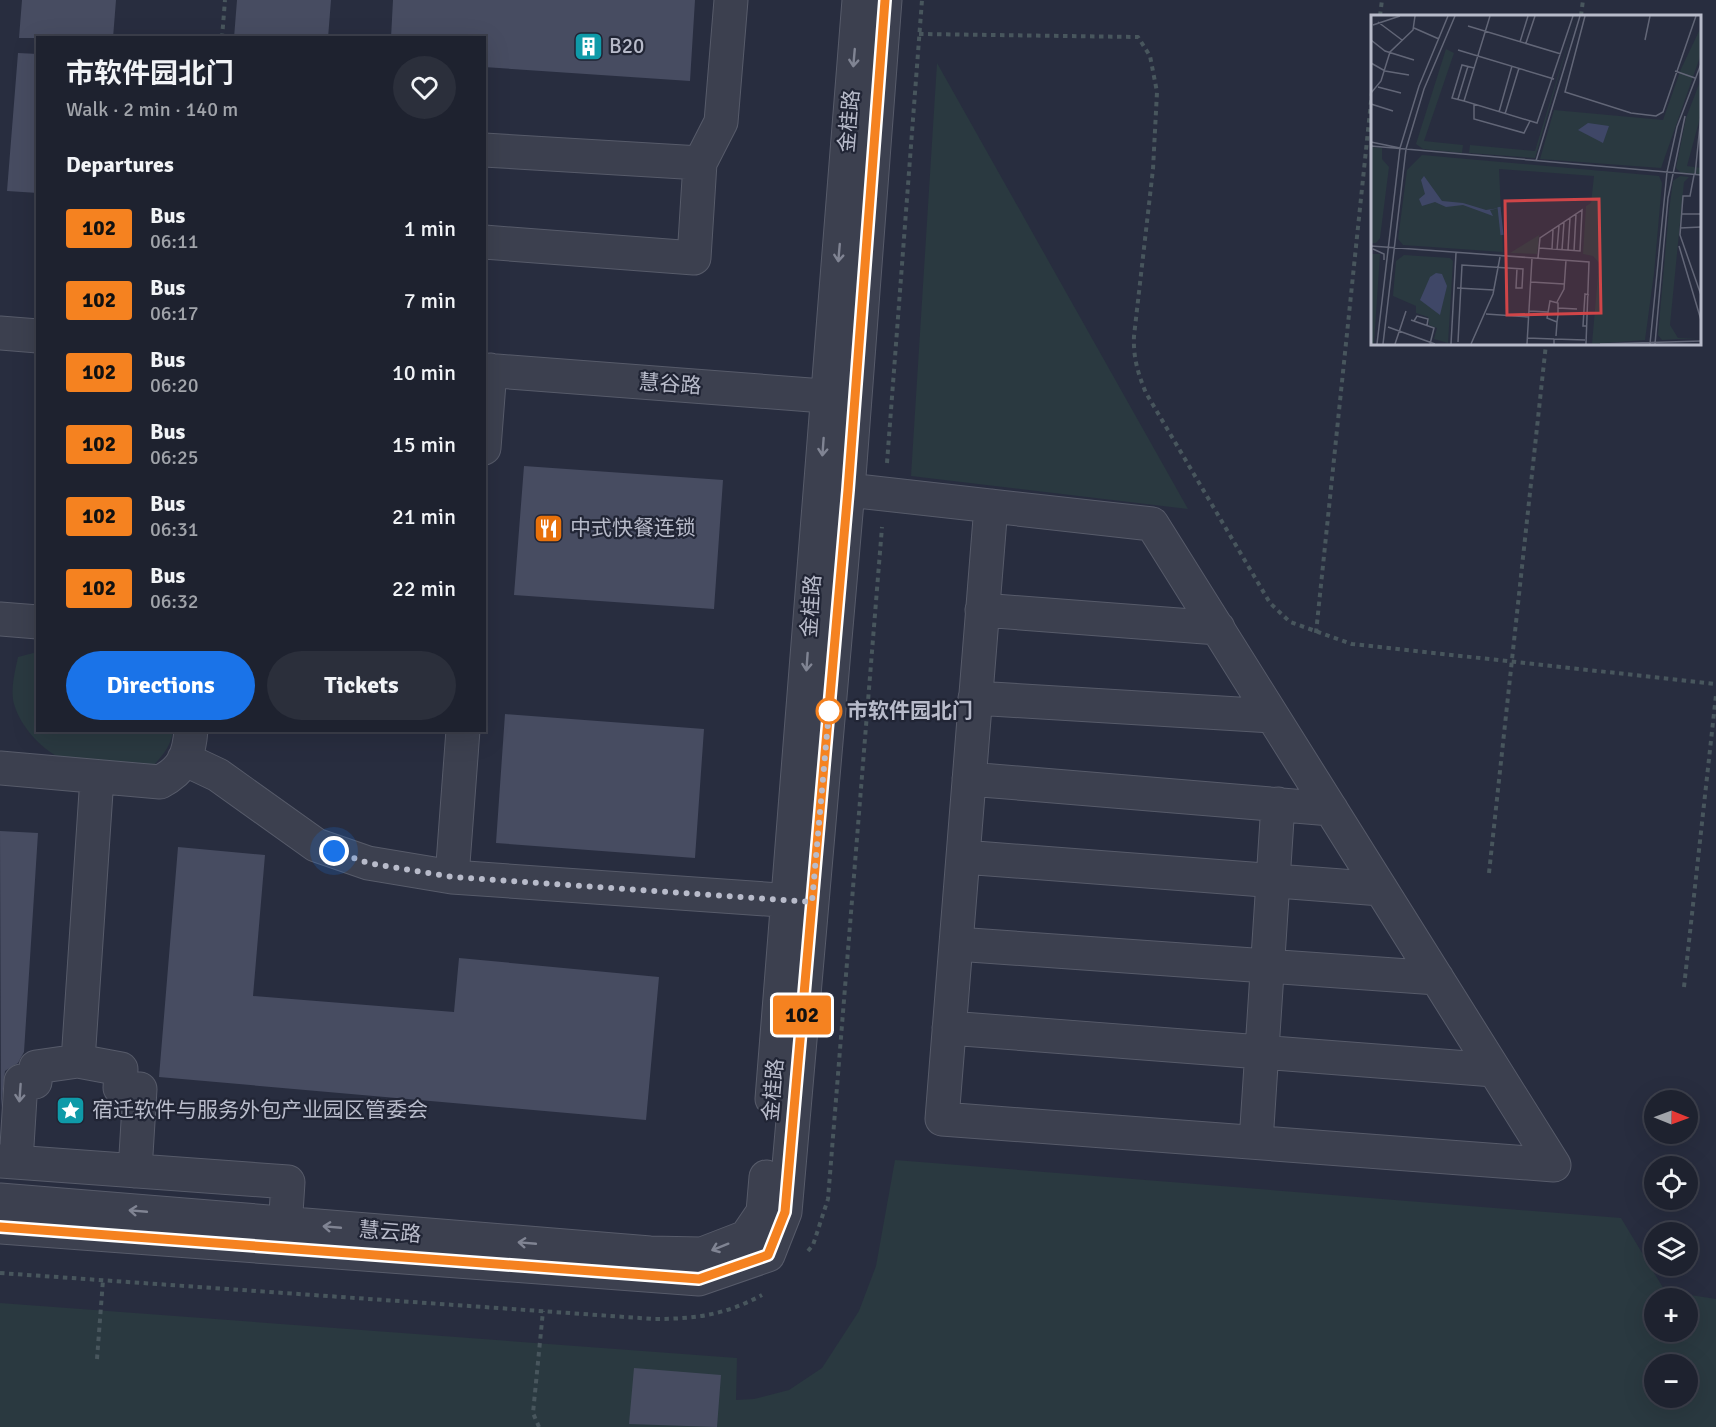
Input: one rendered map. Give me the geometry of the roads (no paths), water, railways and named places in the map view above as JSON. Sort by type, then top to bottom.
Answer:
[{"type":"street","points":[[486,242],[694,258],[700,163],[721,123],[731,0]]},
{"type":"street","name":"金桂路","points":[[800,902],[848,490],[841,397],[859,0]]},
{"type":"street","name":"金桂路","points":[[774,1212],[841,397],[885,0]]},
{"type":"street","points":[[486,150],[700,163]]},
{"type":"street","points":[[0,333],[36,336]]},
{"type":"street","points":[[486,396],[487,370]]},
{"type":"street","name":"慧谷路","points":[[487,370],[841,397]]},
{"type":"street","points":[[848,490],[1152,524],[1554,1165],[942,1119],[991,506]]},
{"type":"street","points":[[982,610],[1218,628]]},
{"type":"street","points":[[1,628],[36,622]]},
{"type":"street","points":[[975,698],[1272,716]]},
{"type":"street","points":[[452,877],[463,732]]},
{"type":"street","points":[[0,768],[160,782],[177,774],[187,745],[218,775],[316,846],[368,863],[452,877],[800,902]]},
{"type":"street","points":[[78,1061],[97,777]]},
{"type":"street","points":[[969,779],[1331,809]]},
{"type":"street","points":[[1256,1142],[1278,804]]},
{"type":"street","points":[[963,857],[1381,889]]},
{"type":"street","points":[[956,944],[1437,978]]},
{"type":"street","points":[[949,1028],[1494,1070]]},
{"type":"street","points":[[135,1171],[140,1089],[120,1088],[121,1069],[78,1061],[36,1066],[35,1082],[21,1081],[8,1162],[288,1182],[284,1236]]},
{"type":"street","name":"慧云路","points":[[0,1200],[284,1236]]},
{"type":"street","name":"慧云路","points":[[0,1227],[284,1236],[702,1254],[746,1237],[774,1212]]},
{"type":"place","name":"B20","points":[[588,46]]},
{"type":"place","name":"中式快餐连锁","points":[[549,528]]},
{"type":"place","name":"市软件园北门","points":[[829,711]]},
{"type":"place","name":"宿迁软件与服务外包产业园区管委会","points":[[71,1110]]}]
